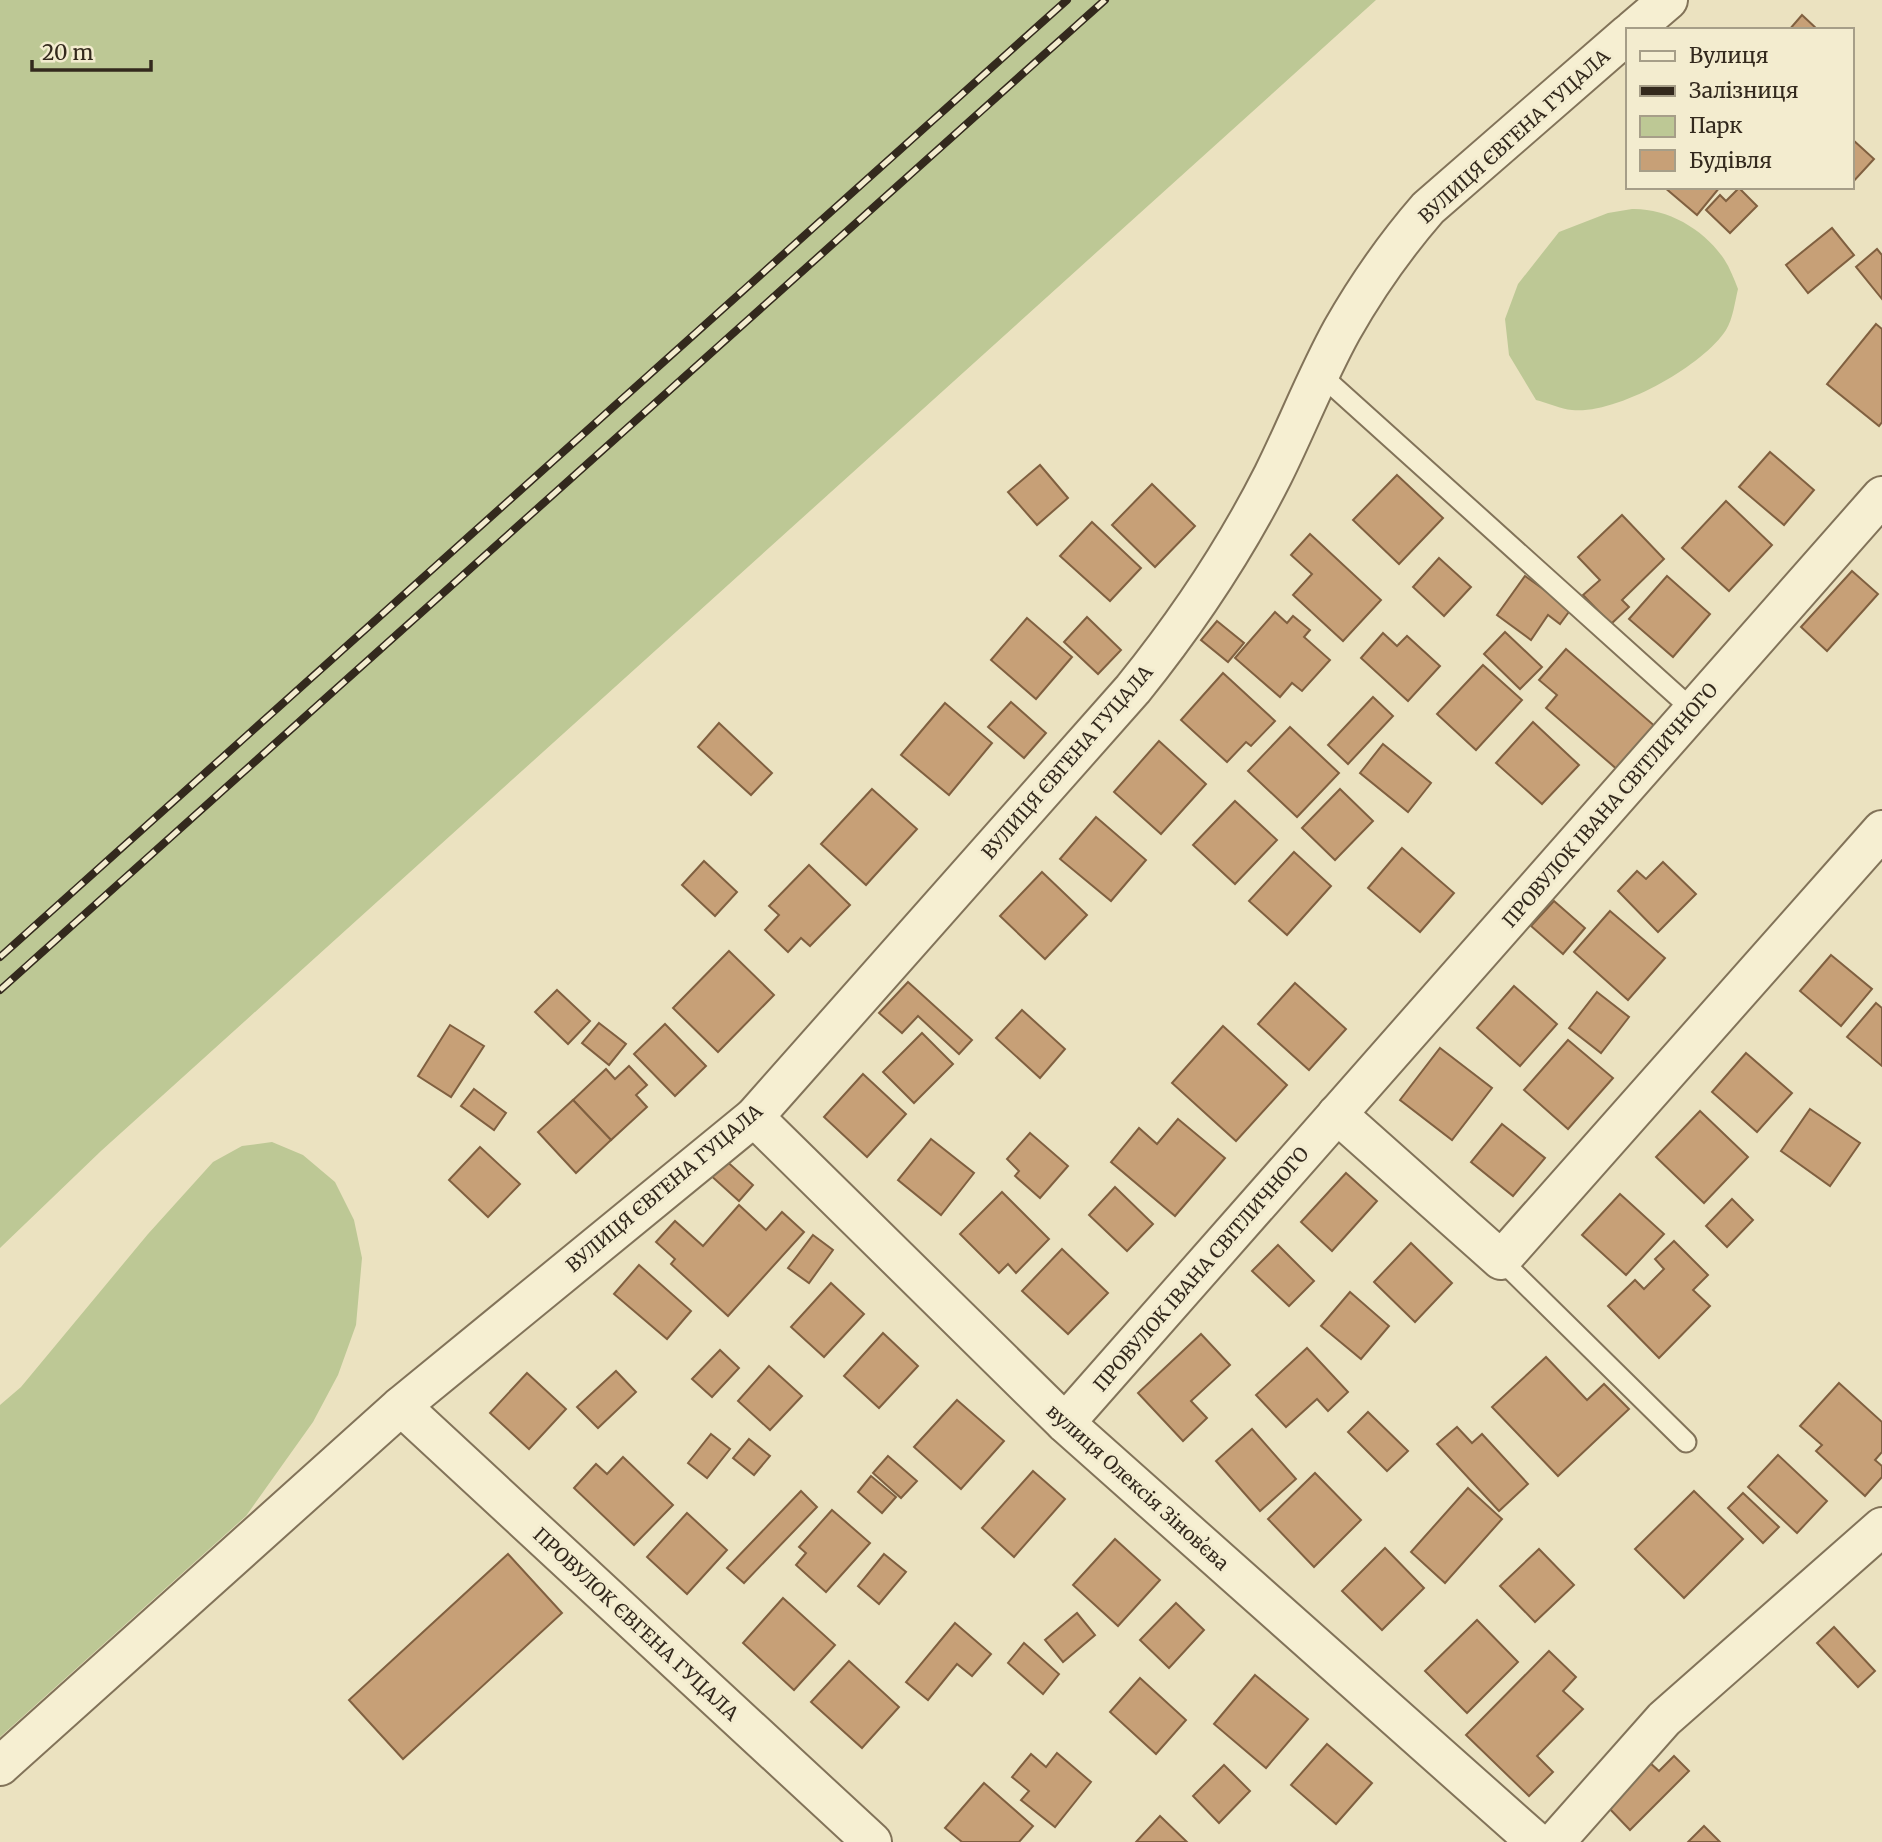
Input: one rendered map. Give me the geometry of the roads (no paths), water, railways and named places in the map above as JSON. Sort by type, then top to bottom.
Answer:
[{"type":"street","points":[[1635,28],[1668,0]]},
{"type":"street","name":"ВУЛИЦЯ ЄВГЕНА ГУЦАЛА","points":[[0,1766],[401,1406],[754,1117],[1133,689],[1175,637],[1248,523],[1341,332],[1400,241],[1428,208],[1626,36]]},
{"type":"street","name":"ПРОВУЛОК ІВАНА СВІТЛИЧНОГО","points":[[1065,1423],[1882,496]]},
{"type":"street","points":[[1337,1114],[1500,1260],[1882,830]]},
{"type":"street","name":"вулиця Олексія Зіновʼєва","points":[[754,1117],[1065,1423],[1536,1842]]},
{"type":"street","name":"ПРОВУЛОК ЄВГЕНА ГУЦАЛА","points":[[401,1406],[872,1842]]},
{"type":"street","points":[[1555,1842],[1664,1719],[1882,1527]]},
{"type":"lane","points":[[1321,375],[1694,711]]},
{"type":"lane","points":[[1500,1260],[1686,1442]]},
{"type":"railway","points":[[0,957],[1067,0]]},
{"type":"railway","points":[[0,990],[1105,0]]}]
